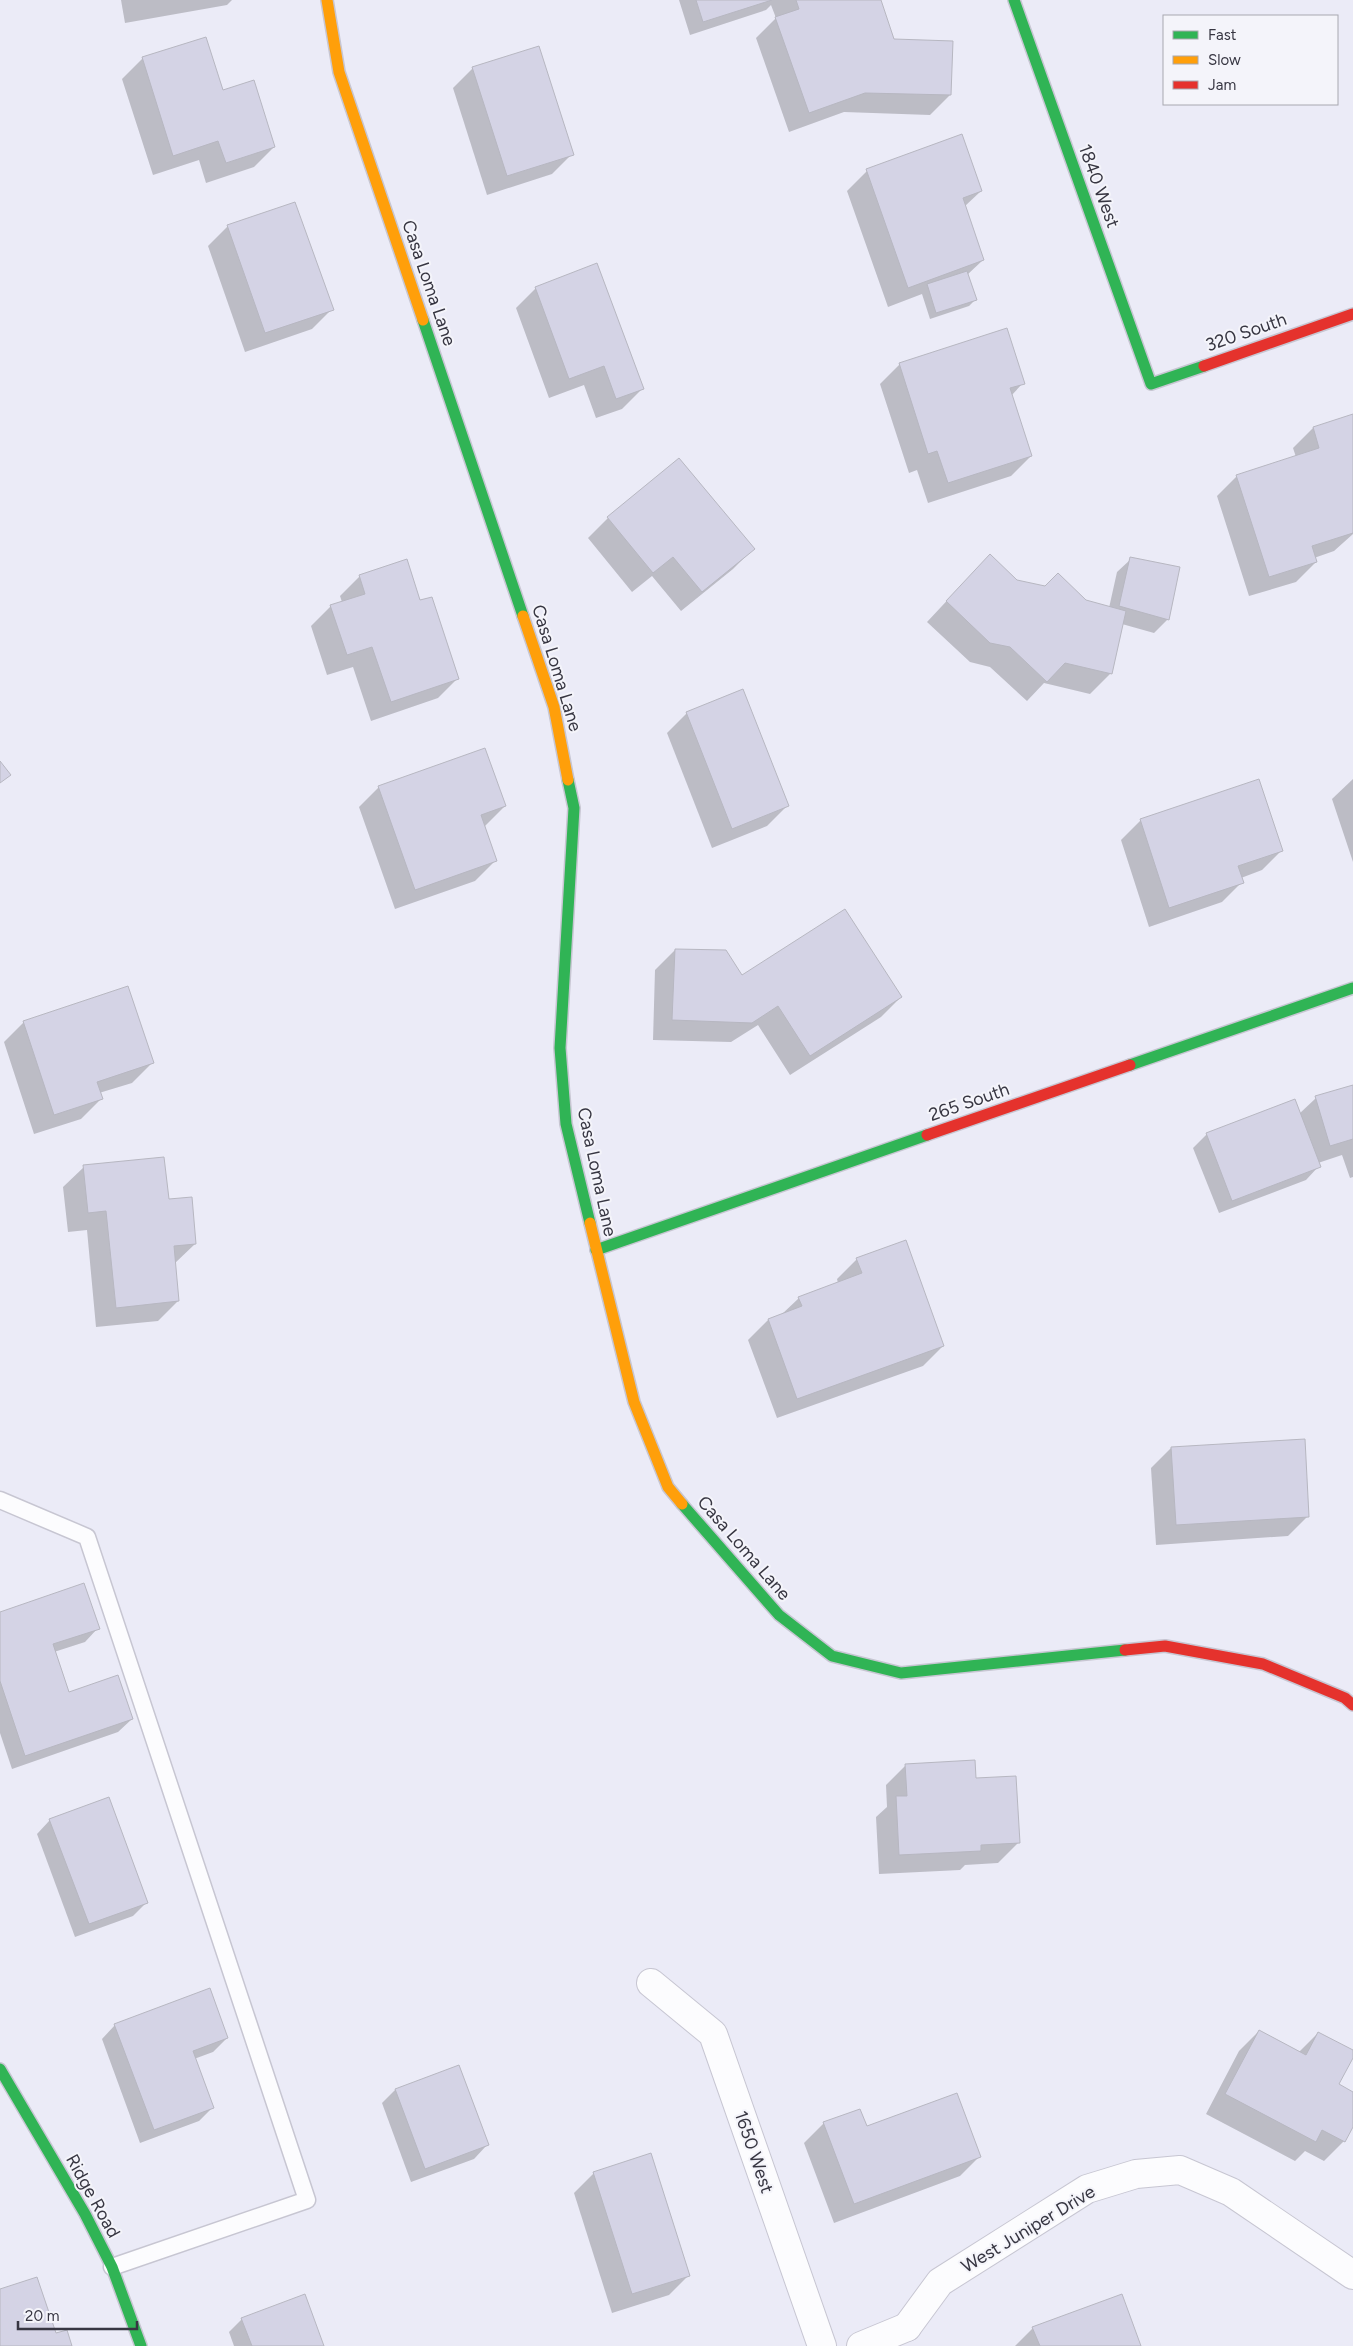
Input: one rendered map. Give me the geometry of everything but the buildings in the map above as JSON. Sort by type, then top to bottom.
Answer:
[{"type":"street","name":"Casa Loma Lane","points":[[328,0],[339,72],[554,707],[574,808],[560,1048],[566,1124],[634,1402],[668,1487],[779,1615],[832,1656],[901,1673],[1165,1646],[1263,1664],[1345,1698],[1353,1705]]},
{"type":"street","name":"1840 West","points":[[1014,0],[1151,384]]},
{"type":"street","name":"320 South","points":[[1151,384],[1353,314]]},
{"type":"street","name":"265 South","points":[[596,1250],[1353,988]]},
{"type":"street","name":"1650 West","points":[[650,1983],[713,2034],[822,2346]]},
{"type":"street","name":"Ridge Road","points":[[0,2069],[85,2214],[112,2267],[141,2346]]},
{"type":"street","name":"West Juniper Drive","points":[[910,2336],[940,2282],[1087,2189],[1136,2174],[1180,2170],[1232,2192],[1353,2275]]},
{"type":"street","points":[[860,2346],[910,2336]]},
{"type":"lane","points":[[0,1500],[87,1537],[306,2200],[112,2267]]},
{"type":"traffic: fast","points":[[1014,0],[1151,384],[1204,366]]},
{"type":"traffic: fast","points":[[423,320],[523,616]]},
{"type":"traffic: fast","points":[[568,780],[574,808],[560,1048],[566,1124],[590,1223]]},
{"type":"traffic: fast","points":[[1130,1065],[1353,988]]},
{"type":"traffic: fast","points":[[596,1250],[927,1135]]},
{"type":"traffic: fast","points":[[682,1504],[779,1615],[832,1656],[901,1673],[1125,1650]]},
{"type":"traffic: fast","points":[[0,2069],[85,2214],[112,2267],[141,2346]]},
{"type":"traffic: slow","points":[[327,0],[339,72],[423,320]]},
{"type":"traffic: slow","points":[[523,616],[554,707],[568,780]]},
{"type":"traffic: slow","points":[[590,1223],[634,1402],[668,1487],[682,1504]]},
{"type":"traffic: jam","points":[[1204,366],[1353,314]]},
{"type":"traffic: jam","points":[[927,1135],[1130,1065]]},
{"type":"traffic: jam","points":[[1125,1650],[1165,1646],[1263,1664],[1345,1698],[1353,1705]]}]
